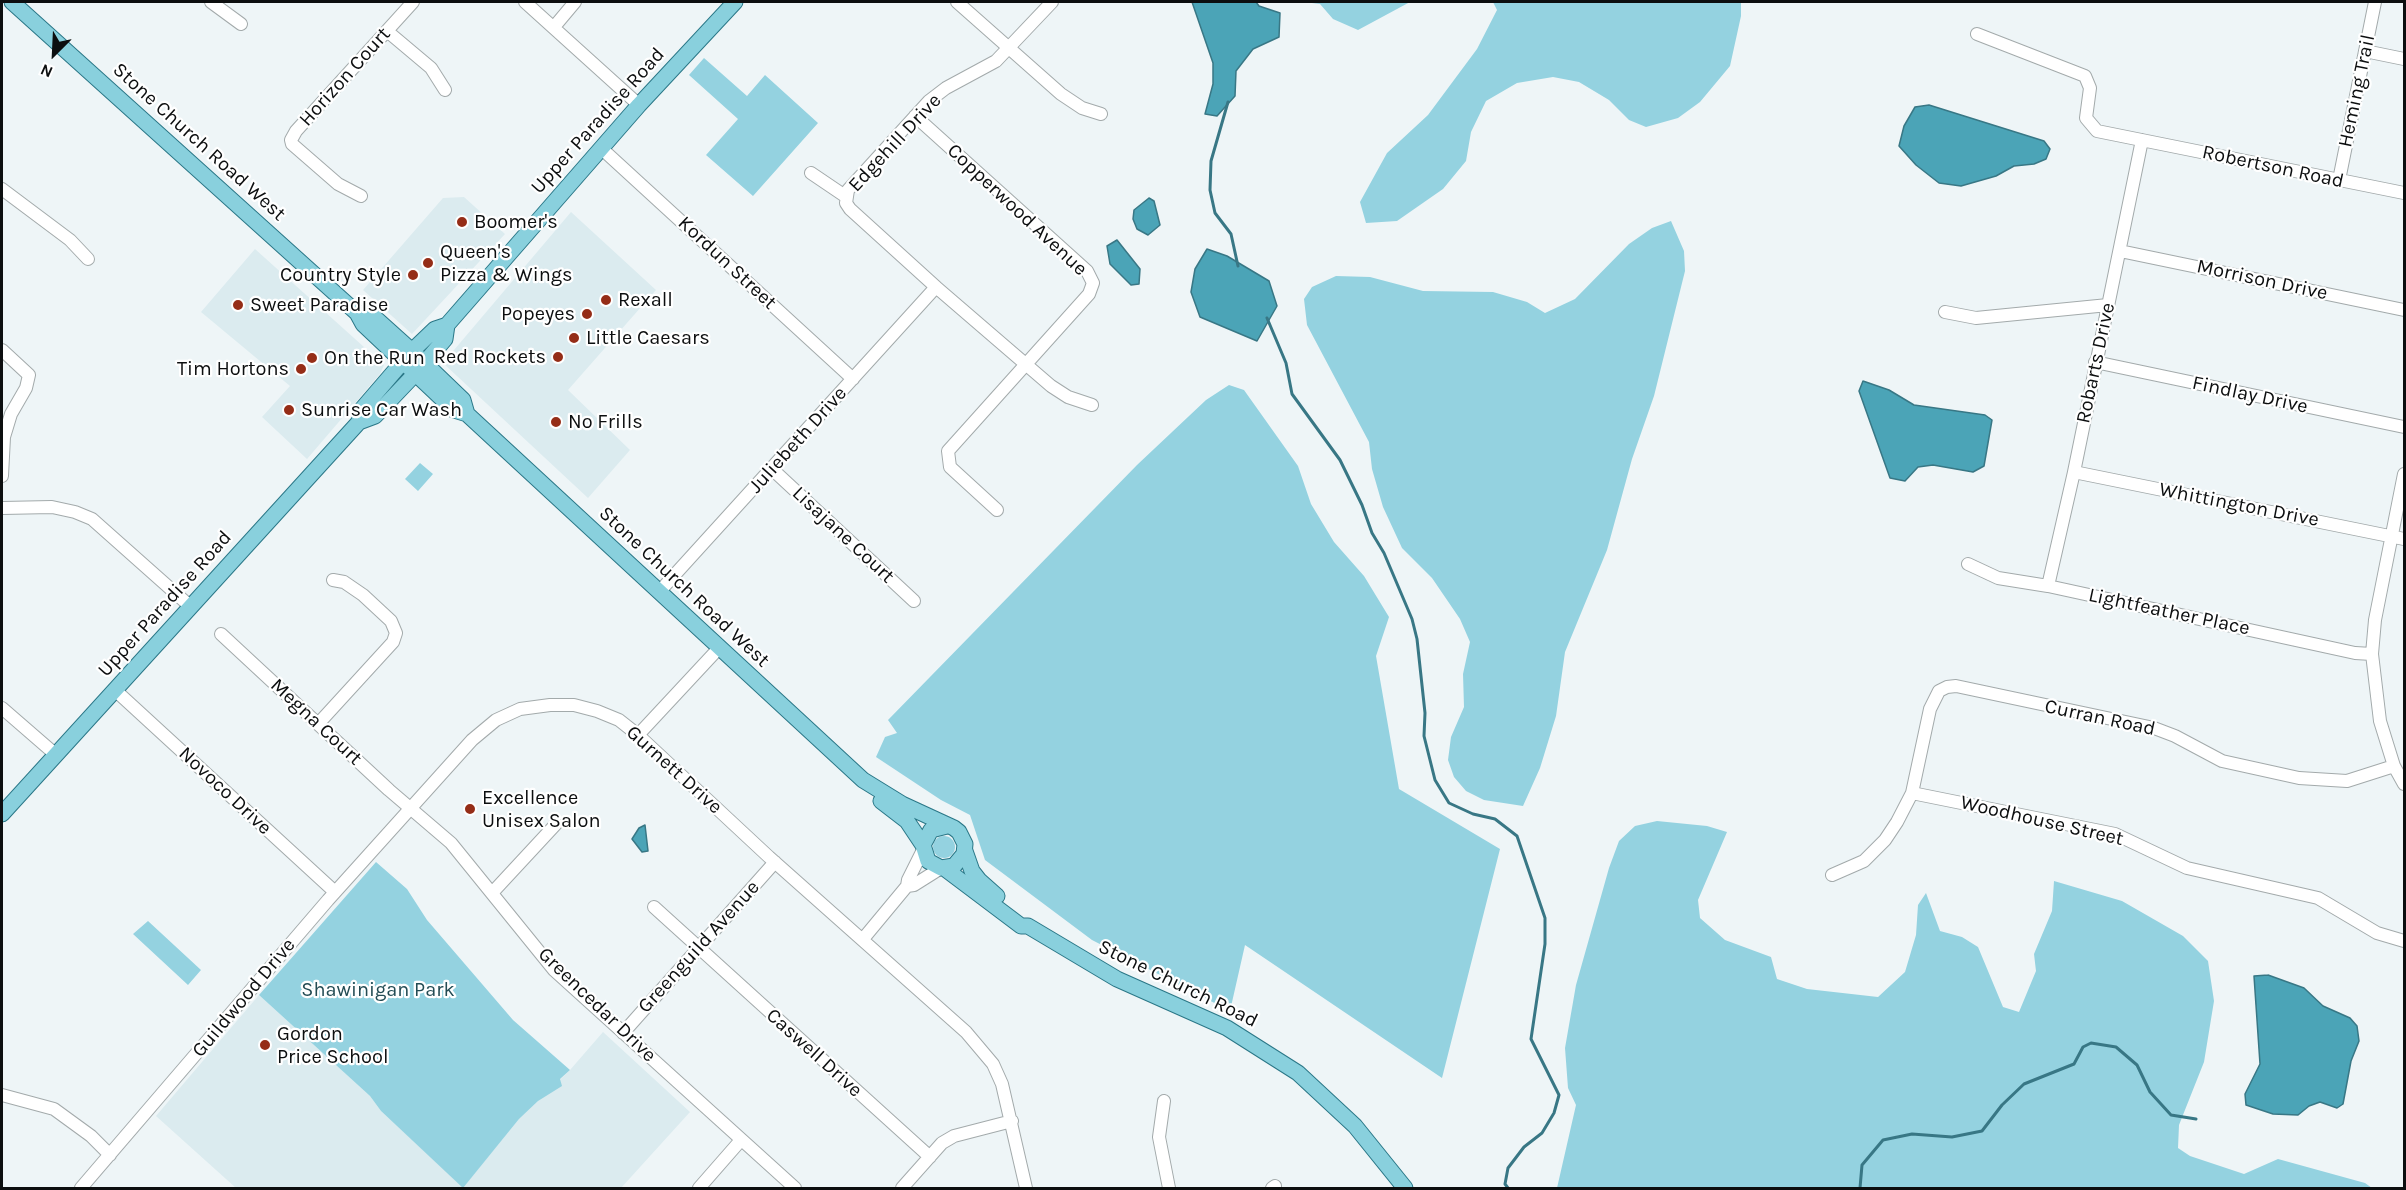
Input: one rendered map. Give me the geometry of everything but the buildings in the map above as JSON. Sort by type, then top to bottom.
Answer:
[{"type":"main road","name":"Stone Church Road West","points":[[12,2],[357,313],[363,324],[420,368],[454,410],[467,414],[873,789]]},
{"type":"main road","name":"Upper Paradise Road","points":[[359,422],[362,409],[407,357],[435,329],[447,325],[639,105],[735,2]]},
{"type":"main road","name":"Upper Paradise Road","points":[[2,814],[359,422],[375,416],[420,368],[445,339],[447,325]]},
{"type":"main road","points":[[873,789],[962,834],[965,851],[958,864],[942,868],[930,864],[913,828],[878,798],[873,789]]},
{"type":"main road","points":[[923,847],[931,830],[947,826]]},
{"type":"main road","name":"Stone Church Road","points":[[965,851],[972,871],[979,880],[1027,919],[1028,926]]},
{"type":"main road","name":"Stone Church Road","points":[[942,868],[1021,926],[1028,926],[1090,965],[1227,1028],[1298,1073],[1355,1126],[1405,1188]]},
{"type":"street","points":[[211,2],[241,24]]},
{"type":"street","name":"Horizon Court","points":[[361,196],[338,184],[292,144],[291,140],[296,131],[413,2]]},
{"type":"street","points":[[525,2],[639,105]]},
{"type":"street","points":[[554,27],[575,2]]},
{"type":"street","points":[[957,2],[1061,94],[1082,108],[1101,114]]},
{"type":"street","name":"Edgehill Drive","points":[[1052,2],[1009,48],[984,69],[946,88],[915,116],[845,196],[849,210],[936,288],[1060,393],[1092,405]]},
{"type":"street","name":"Heming Trail","points":[[2339,180],[2375,2]]},
{"type":"street","points":[[387,30],[431,68],[445,90]]},
{"type":"street","name":"Robertson Road","points":[[1977,34],[2080,72],[2088,81],[2085,114],[2091,127],[2097,131],[2404,193]]},
{"type":"street","points":[[2365,51],[2404,58]]},
{"type":"street","name":"Copperwood Avenue","points":[[915,116],[1087,271],[1093,283],[1089,294],[1026,364]]},
{"type":"street","name":"Robarts Drive","points":[[2048,586],[2074,472],[2142,140]]},
{"type":"street","name":"Kordun Street","points":[[602,148],[853,379]]},
{"type":"street","points":[[811,173],[845,196]]},
{"type":"street","points":[[2,189],[70,240],[88,259]]},
{"type":"street","name":"Morrison Drive","points":[[2120,251],[2404,310]]},
{"type":"street","name":"Juliebeth Drive","points":[[659,592],[936,288]]},
{"type":"street","points":[[1945,312],[1976,318],[2108,305]]},
{"type":"street","points":[[2,350],[29,375],[26,388],[11,414],[4,437],[2,476]]},
{"type":"street","name":"Findlay Drive","points":[[2096,363],[2404,427]]},
{"type":"street","points":[[997,510],[952,469],[947,456],[951,446],[1026,364]]},
{"type":"street","name":"Lisajane Court","points":[[772,469],[914,601]]},
{"type":"street","name":"Whittington Drive","points":[[2074,472],[2398,537]]},
{"type":"street","points":[[2404,474],[2398,537],[2375,620],[2372,654],[2378,712],[2394,766],[2404,784]]},
{"type":"street","points":[[2,508],[52,507],[75,512],[92,519],[191,607]]},
{"type":"street","name":"Lightfeather Place","points":[[1968,564],[1998,578],[2048,586],[2355,653],[2372,654]]},
{"type":"street","points":[[318,724],[393,642],[396,633],[391,621],[363,595],[344,582],[333,580]]},
{"type":"street","name":"Megna Court","points":[[221,634],[411,810]]},
{"type":"street","points":[[638,735],[719,648]]},
{"type":"street","name":"Curran Road","points":[[1832,875],[1864,861],[1885,840],[1912,793],[1934,698],[1947,687],[1956,686],[2154,728],[2175,736],[2222,761],[2299,778],[2347,781],[2394,766]]},
{"type":"street","name":"Novoco Drive","points":[[115,690],[335,892]]},
{"type":"street","name":"Gurnett Drive","points":[[411,810],[472,740],[496,720],[520,709],[550,705],[585,708],[619,720],[966,1032],[988,1057],[1002,1084],[1026,1188]]},
{"type":"street","points":[[2,708],[55,754]]},
{"type":"street","name":"Woodhouse Street","points":[[1912,793],[2115,834],[2187,868],[2318,898],[2367,927],[2404,940]]},
{"type":"street","name":"Guildwood Drive","points":[[81,1188],[335,892],[411,810]]},
{"type":"street","name":"Greencedar Drive","points":[[411,810],[451,843],[554,970],[795,1188]]},
{"type":"street","points":[[492,893],[556,824]]},
{"type":"street","points":[[908,886],[908,880],[923,847]]},
{"type":"street","name":"Greenguild Avenue","points":[[623,1033],[775,862]]},
{"type":"street","points":[[863,939],[908,886],[914,885],[942,868]]},
{"type":"street","name":"Caswell Drive","points":[[654,907],[930,1157]]},
{"type":"street","points":[[2,1095],[54,1109],[78,1126],[110,1155]]},
{"type":"street","points":[[1164,1101],[1159,1137],[1169,1188]]},
{"type":"street","points":[[902,1188],[930,1157],[954,1136],[1012,1121]]},
{"type":"street","points":[[699,1188],[741,1140]]},
{"type":"shaded area","points":[[1192,2],[1256,2],[1259,6],[1280,13],[1279,37],[1253,49],[1236,71],[1235,96],[1217,116],[1205,114],[1213,84],[1213,63]]},
{"type":"shaded area","points":[[1929,105],[2044,141],[2050,149],[2046,159],[2034,164],[2014,166],[1996,176],[1961,186],[1939,183],[1916,165],[1899,146],[1904,126],[1915,107]]},
{"type":"shaded area","points":[[464,197],[505,234],[412,334],[363,290],[443,198]]},
{"type":"shaded area","points":[[1149,198],[1154,201],[1160,225],[1148,235],[1137,229],[1133,219],[1134,210]]},
{"type":"shaded area","points":[[571,212],[656,290],[568,390],[630,450],[588,498],[443,363]]},
{"type":"shaded area","points":[[1117,240],[1140,269],[1139,284],[1131,285],[1110,264],[1107,246]]},
{"type":"shaded area","points":[[255,249],[384,365],[380,374],[307,459],[262,417],[290,386],[201,312]]},
{"type":"shaded area","points":[[1207,249],[1227,256],[1269,281],[1277,306],[1257,341],[1200,317],[1191,292],[1195,269]]},
{"type":"shaded area","points":[[1863,381],[1889,390],[1914,405],[1985,415],[1992,420],[1984,466],[1973,472],[1933,465],[1918,467],[1905,481],[1890,478],[1859,391]]},
{"type":"shaded area","points":[[645,825],[648,851],[642,852],[632,839],[639,828]]},
{"type":"shaded area","points":[[2268,975],[2304,988],[2323,1006],[2350,1018],[2357,1026],[2359,1041],[2351,1061],[2343,1104],[2337,1108],[2320,1102],[2309,1106],[2298,1115],[2273,1114],[2246,1105],[2245,1094],[2260,1064],[2254,976]]},
{"type":"shaded area","name":"Gordon Price School","points":[[259,995],[370,1096],[381,1111],[463,1187],[519,1119],[570,1070],[603,1032],[690,1112],[621,1188],[236,1188],[156,1116]]},
{"type":"green space","points":[[1304,2],[1410,2],[1358,30],[1333,19],[1320,4]]},
{"type":"green space","points":[[1493,2],[1741,2],[1741,16],[1730,66],[1700,102],[1678,118],[1646,127],[1629,120],[1609,100],[1579,82],[1553,77],[1517,83],[1486,101],[1471,132],[1466,161],[1443,189],[1397,221],[1366,223],[1360,202],[1387,153],[1428,115],[1477,49],[1497,10]]},
{"type":"green space","points":[[704,58],[747,96],[765,75],[818,123],[753,196],[706,155],[738,119],[689,75]]},
{"type":"green space","points":[[1671,221],[1684,251],[1685,271],[1654,396],[1632,459],[1607,550],[1565,652],[1556,716],[1540,768],[1523,806],[1484,800],[1466,791],[1454,777],[1448,760],[1451,737],[1464,707],[1463,674],[1470,642],[1460,619],[1432,578],[1402,548],[1383,507],[1372,469],[1369,442],[1307,325],[1304,299],[1312,287],[1336,276],[1370,277],[1423,291],[1493,292],[1527,302],[1545,313],[1575,299],[1629,244],[1652,228]]},
{"type":"green space","points":[[1229,385],[1244,390],[1298,466],[1311,504],[1334,542],[1364,576],[1389,617],[1376,656],[1399,789],[1500,849],[1442,1078],[1245,945],[1230,1011],[1092,940],[985,860],[970,815],[941,800],[876,757],[885,737],[897,733],[888,720],[1137,465],[1206,400]]},
{"type":"green space","points":[[420,463],[433,474],[418,491],[405,479]]},
{"type":"green space","points":[[1657,821],[1707,826],[1727,832],[1698,900],[1700,918],[1725,940],[1771,957],[1777,979],[1807,989],[1878,997],[1905,972],[1916,935],[1918,905],[1926,893],[1940,931],[1962,937],[1978,947],[2003,1007],[2019,1012],[2036,971],[2034,954],[2052,911],[2054,881],[2122,901],[2183,936],[2208,961],[2214,1001],[2204,1062],[2179,1125],[2178,1148],[2190,1156],[2244,1174],[2278,1159],[2365,1183],[2372,1188],[1557,1188],[1576,1105],[1568,1088],[1565,1048],[1576,985],[1609,868],[1619,841],[1635,826]]},
{"type":"green space","points":[[944,836],[952,839],[955,847],[952,855],[944,858],[936,855],[933,847],[936,839]]},
{"type":"green space","name":"Shawinigan Park","points":[[376,862],[407,889],[427,920],[513,1020],[570,1070],[560,1079],[562,1086],[538,1101],[519,1119],[463,1188],[381,1111],[370,1096],[259,995]]},
{"type":"green space","points":[[148,921],[201,970],[188,985],[133,934]]},
{"type":"waterway","points":[[1228,102],[1211,161],[1210,190],[1215,213],[1231,234],[1238,266]]},
{"type":"waterway","points":[[1267,318],[1286,363],[1292,394],[1340,460],[1412,619],[1417,639],[1425,713],[1424,736],[1435,780],[1449,803],[1473,814],[1495,819],[1517,836],[1545,918],[1545,944],[1531,1039],[1559,1095],[1554,1113],[1542,1133],[1524,1147],[1508,1168],[1505,1184],[1508,1188]]},
{"type":"waterway","points":[[1860,1188],[1862,1165],[1883,1140],[1912,1134],[1952,1137],[1982,1131],[2002,1105],[2024,1084],[2074,1064],[2083,1047],[2091,1043],[2116,1047],[2137,1065],[2150,1092],[2171,1115],[2196,1119]]},
{"type":"place","name":"Boomer's","points":[[462,222]]},
{"type":"place","name":"Queen's Pizza & Wings","points":[[428,263]]},
{"type":"place","name":"Country Style","points":[[413,275]]},
{"type":"place","name":"Rexall","points":[[606,300]]},
{"type":"place","name":"Sweet Paradise","points":[[238,305]]},
{"type":"place","name":"Popeyes","points":[[587,314]]},
{"type":"place","name":"Little Caesars","points":[[574,338]]},
{"type":"place","name":"Red Rockets","points":[[558,357]]},
{"type":"place","name":"On the Run","points":[[312,358]]},
{"type":"place","name":"Tim Hortons","points":[[301,369]]},
{"type":"place","name":"Sunrise Car Wash","points":[[289,410]]},
{"type":"place","name":"No Frills","points":[[556,422]]},
{"type":"place","name":"Excellence Unisex Salon","points":[[470,809]]},
{"type":"place","name":"Gordon Price School","points":[[265,1045]]}]
